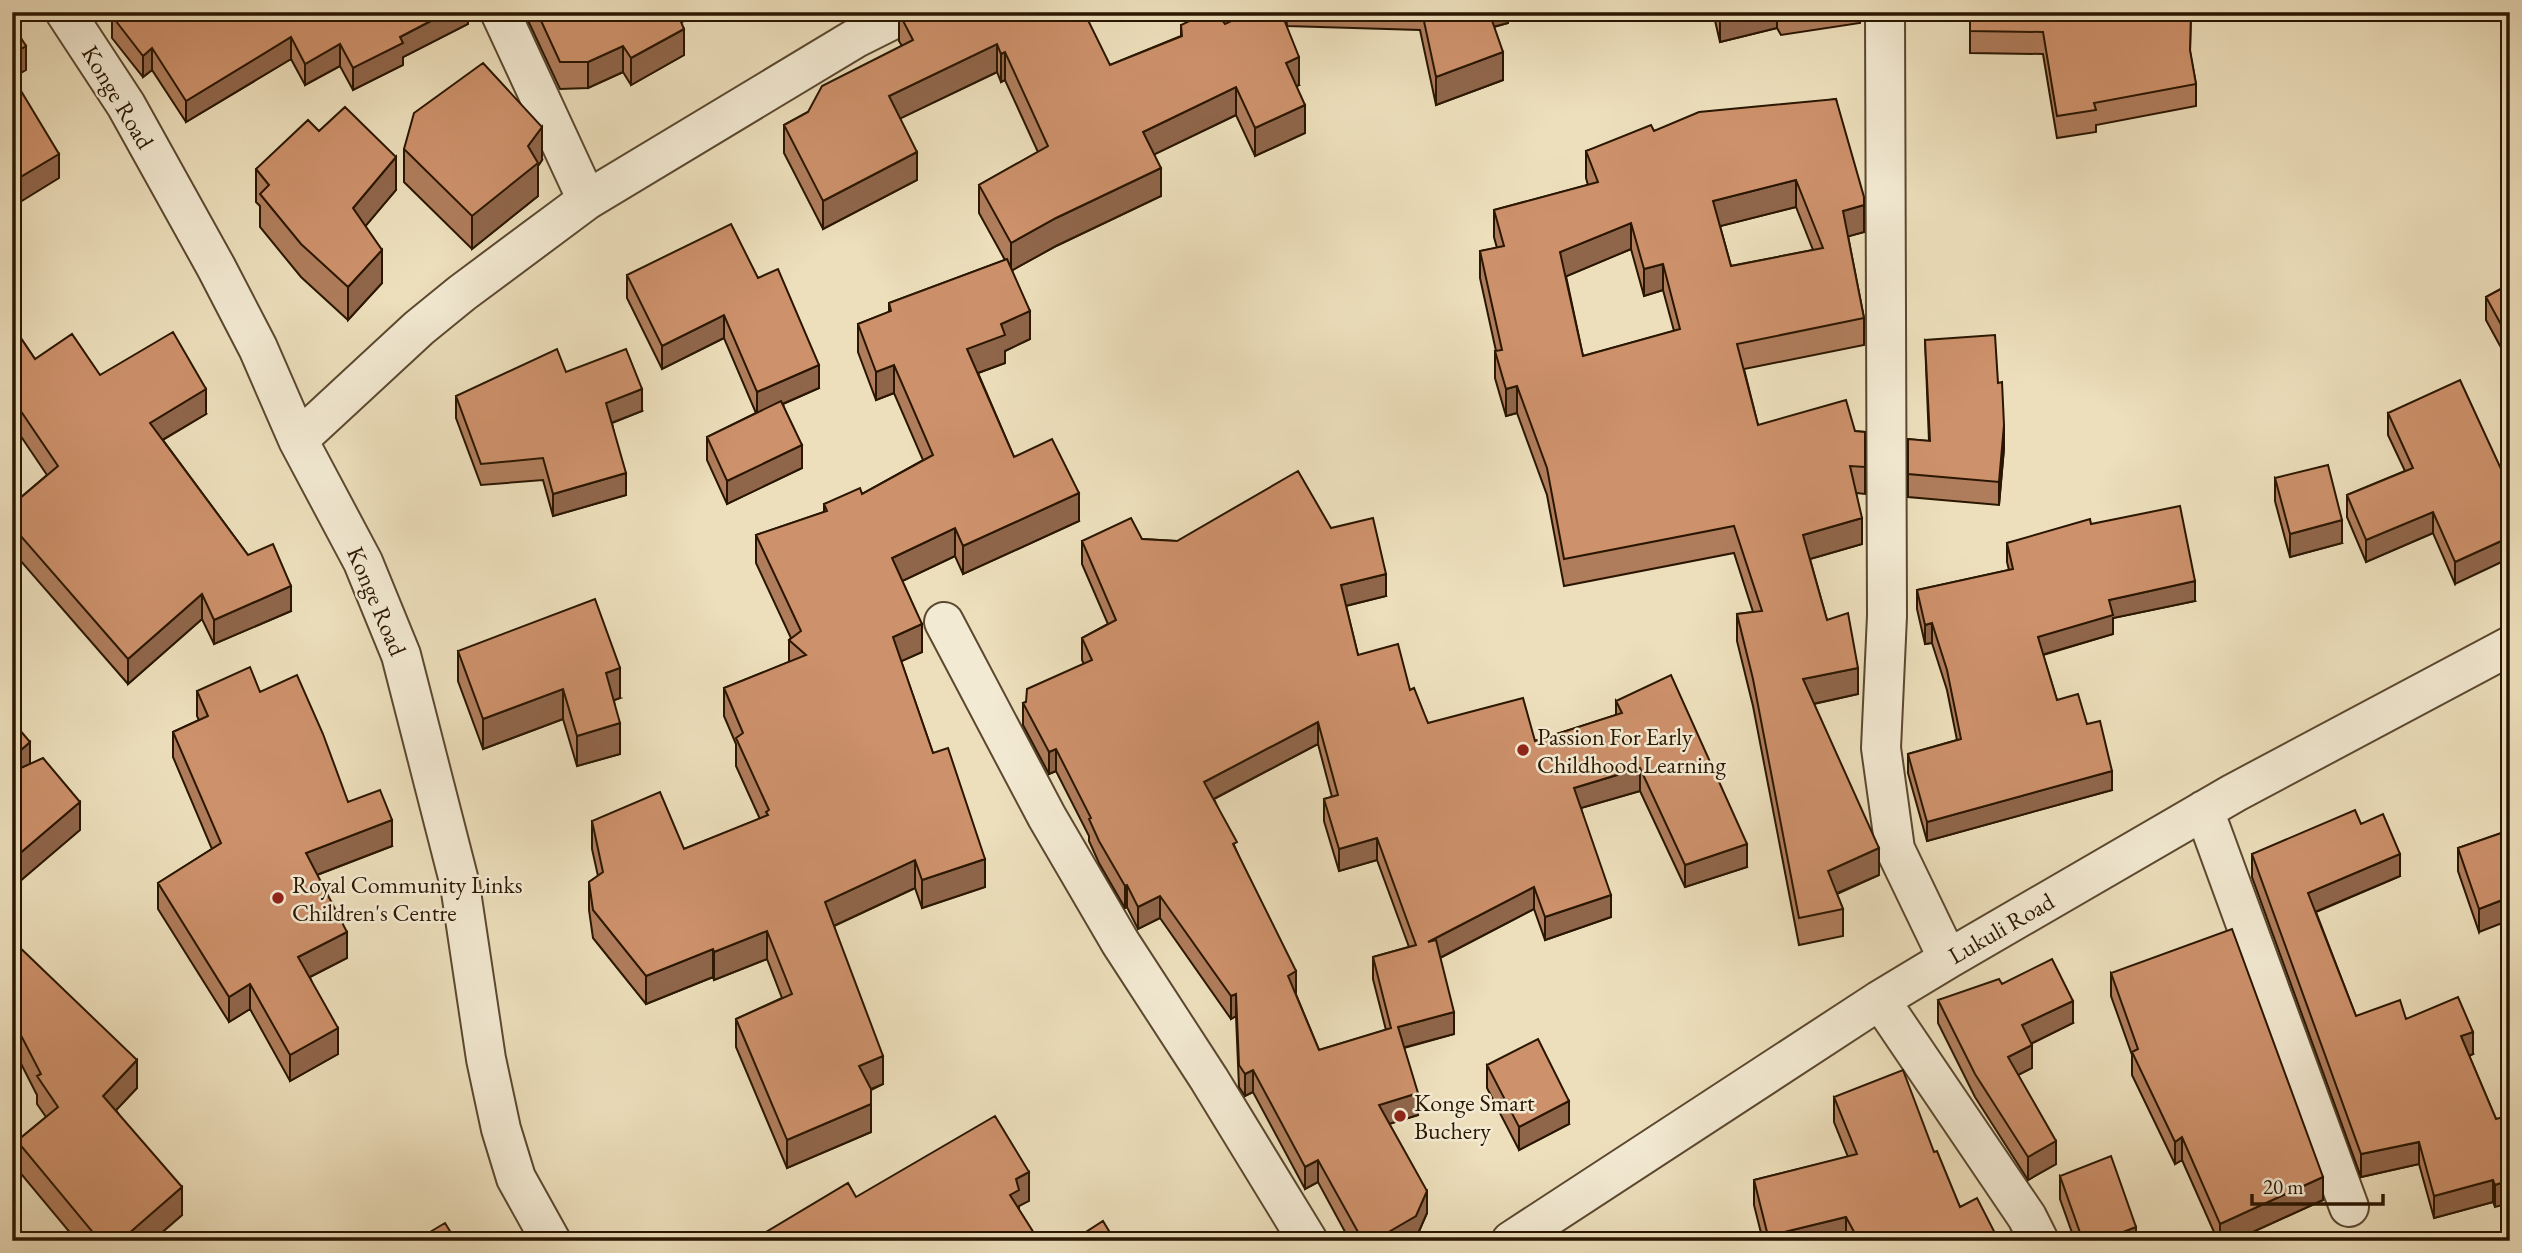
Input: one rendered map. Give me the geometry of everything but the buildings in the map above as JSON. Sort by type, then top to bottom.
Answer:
[{"type":"street","name":"Konge Road","points":[[65,12],[126,105],[216,267],[258,348],[298,440],[363,562],[401,655],[460,885],[486,1059],[501,1129],[516,1178],[551,1241]]},
{"type":"street","points":[[500,12],[587,200]]},
{"type":"street","points":[[298,440],[427,321],[587,200],[856,38],[908,12]]},
{"type":"street","points":[[1885,12],[1887,616],[1881,748],[1895,849],[1948,959]]},
{"type":"street","points":[[944,622],[1047,817],[1120,942],[1209,1079],[1308,1241]]},
{"type":"street","name":"Lukuli Road","points":[[1511,1241],[1880,1000],[1948,959],[2204,810],[2510,646]]},
{"type":"street","points":[[2204,810],[2349,1207]]},
{"type":"street","points":[[1880,1000],[2027,1217],[2039,1241]]},
{"type":"place","name":"Passion For Early Childhood Learning","points":[[1523,750]]},
{"type":"place","name":"Royal Community Links Children's Centre","points":[[278,898]]},
{"type":"place","name":"Konge Smart Buchery","points":[[1400,1116]]}]
